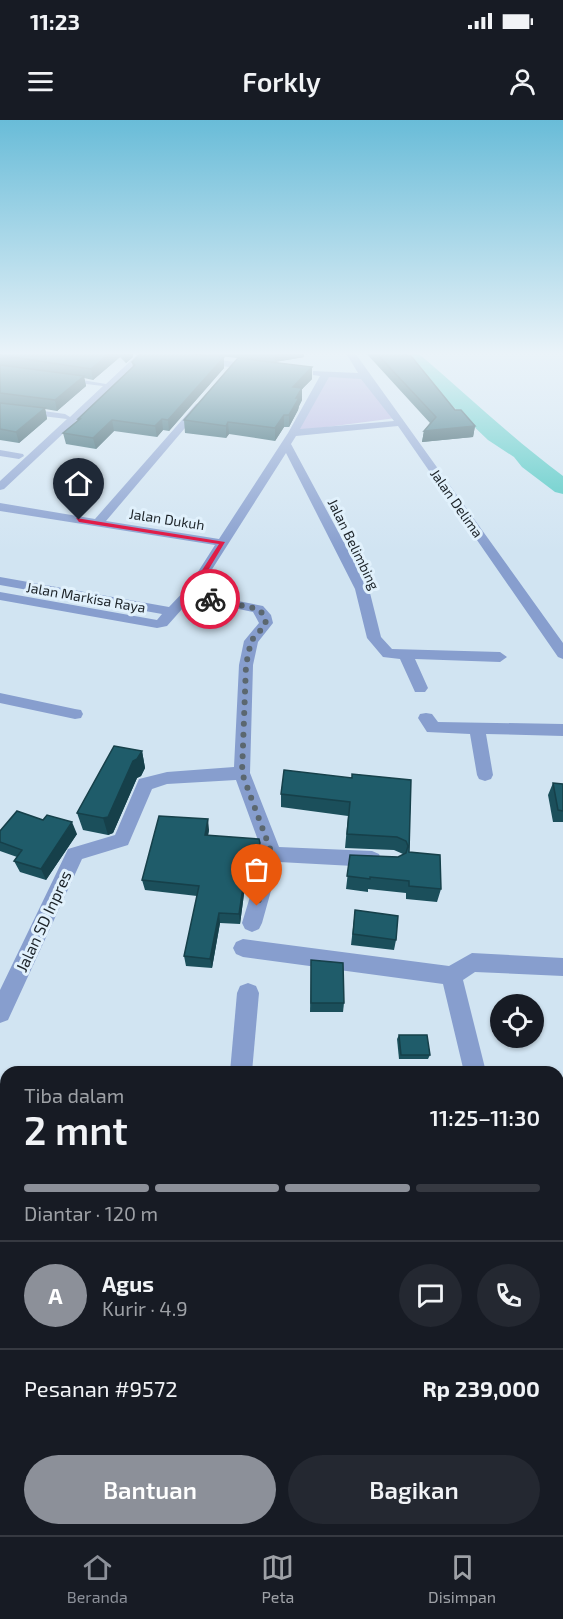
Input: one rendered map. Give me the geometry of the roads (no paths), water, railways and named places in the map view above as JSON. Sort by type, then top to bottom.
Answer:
[{"type":"street","points":[[0,473],[62,419]]},
{"type":"street","points":[[0,487],[72,419]]},
{"type":"street","points":[[98,523],[188,419]]},
{"type":"street","points":[[173,612],[189,595],[301,419]]},
{"type":"street","name":"Jalan Delima","points":[[398,419],[563,654]]},
{"type":"street","points":[[290,438],[401,423]]},
{"type":"street","name":"Jalan Belimbing","points":[[290,438],[362,589],[374,638],[388,654],[500,657]]},
{"type":"street","points":[[0,453],[19,456]]},
{"type":"street","name":"Jalan Dukuh","points":[[0,507],[223,543]]},
{"type":"street","name":"Jalan Markisa Raya","points":[[0,581],[173,612]]},
{"type":"street","points":[[189,595],[258,609],[264,615],[266,624],[251,641],[246,665],[242,773],[272,854],[252,923]]},
{"type":"street","name":"Jalan Markisa Raya","points":[[0,596],[157,624],[162,623],[173,612]]},
{"type":"street","points":[[406,656],[420,688]]},
{"type":"street","points":[[0,698],[75,714]]},
{"type":"street","points":[[426,718],[434,728],[563,730]]},
{"type":"street","points":[[477,728],[485,775]]},
{"type":"street","name":"Jalan SD Inpres","points":[[0,1013],[75,854],[122,840],[145,784],[167,778],[242,773]]},
{"type":"street","points":[[272,854],[394,860]]},
{"type":"street","points":[[243,948],[452,976],[472,962],[563,967]]},
{"type":"street","points":[[452,976],[474,1066]]},
{"type":"street","points":[[242,1066],[248,993]]},
{"type":"waterway","points":[[480,419],[496,435],[522,452],[530,462],[563,487]]}]
